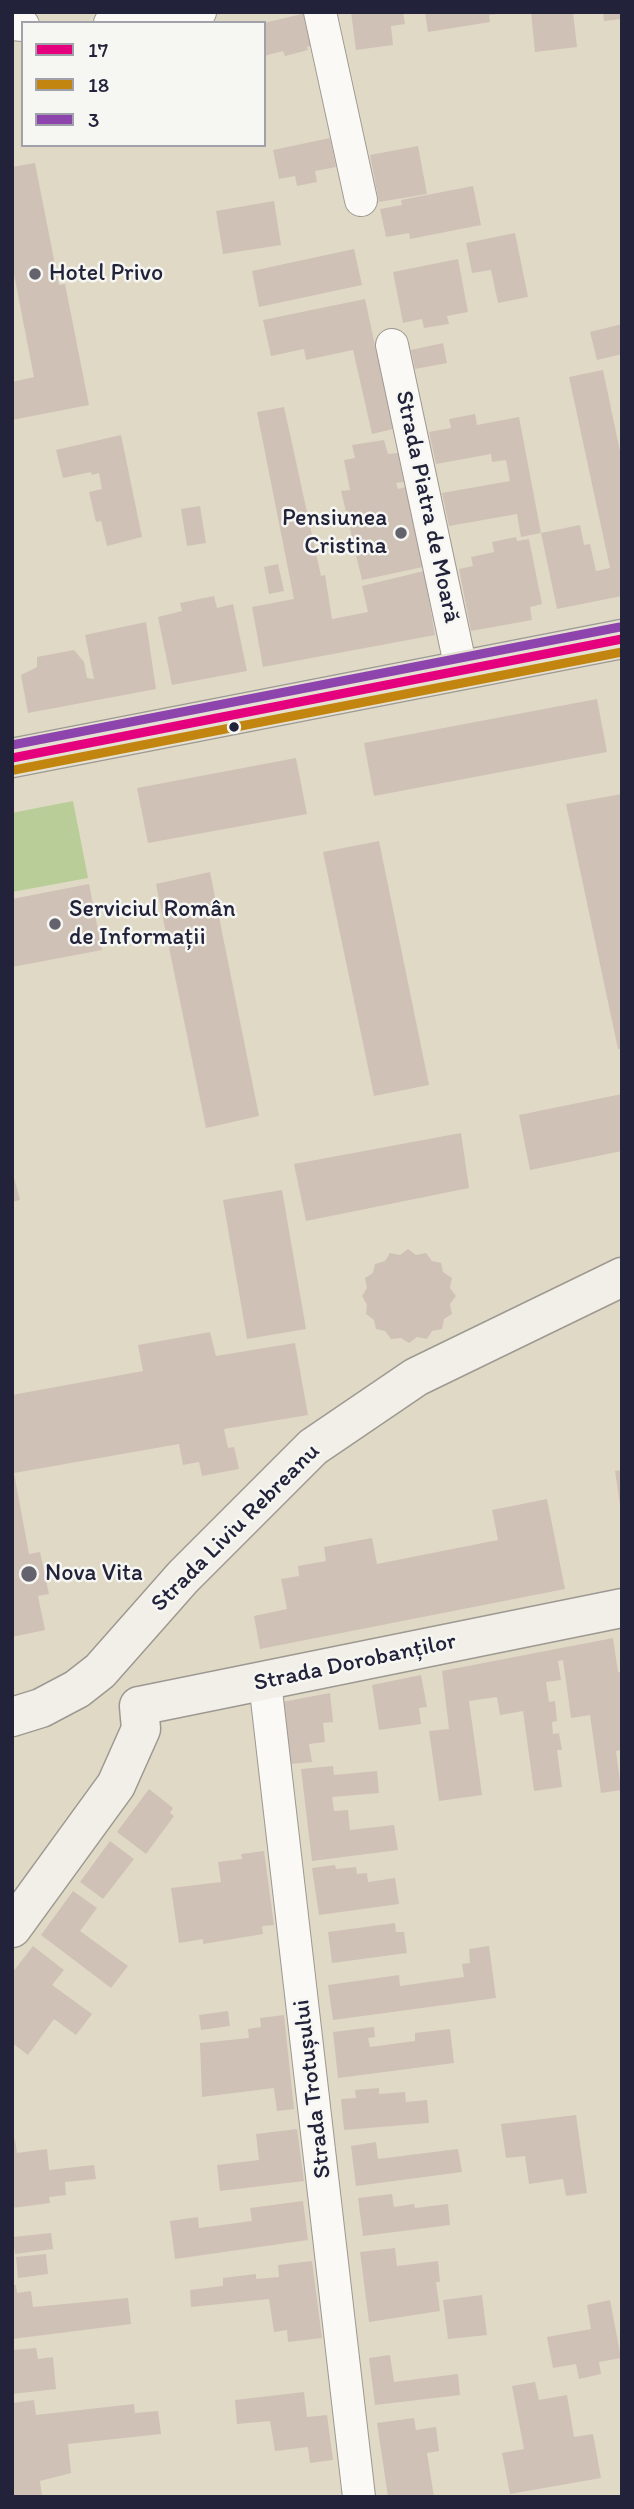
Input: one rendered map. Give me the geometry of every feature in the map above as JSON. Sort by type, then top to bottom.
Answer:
[{"type":"main road","points":[[12,758],[622,639]]},
{"type":"street","points":[[12,17],[14,12]]},
{"type":"street","points":[[126,21],[200,12]]},
{"type":"street","points":[[320,12],[361,200]]},
{"type":"street","name":"Strada Piatra de Moară","points":[[392,345],[461,669]]},
{"type":"street","name":"Strada Liviu Rebreanu","points":[[12,1717],[41,1708],[76,1689],[100,1671],[183,1577],[313,1447],[416,1377],[622,1277]]},
{"type":"street","name":"Strada Dorobanților","points":[[139,1706],[622,1608]]},
{"type":"street","points":[[12,1928],[116,1785],[141,1729],[139,1706],[100,1671]]},
{"type":"street","name":"Strada Trotușului","points":[[265,1682],[359,2497]]},
{"type":"green space","points":[[73,801],[88,878],[12,892],[12,813]]},
{"type":"building","points":[[351,12],[403,12],[405,24],[391,26],[393,45],[356,50]]},
{"type":"building","points":[[425,12],[497,14],[489,15],[490,22],[428,32]]},
{"type":"building","points":[[531,12],[573,12],[577,47],[535,52]]},
{"type":"building","points":[[603,12],[622,12],[622,19],[604,21]]},
{"type":"building","points":[[306,13],[315,44],[307,47],[308,50],[285,56],[283,51],[266,55],[266,23]]},
{"type":"building","points":[[330,138],[336,167],[315,171],[317,182],[297,186],[295,176],[279,179],[273,150]]},
{"type":"building","points":[[418,146],[427,194],[379,202],[370,155]]},
{"type":"building","name":"Hotel Privo","points":[[35,163],[59,285],[65,284],[89,405],[12,420],[12,382],[34,377],[12,264],[12,167]]},
{"type":"building","points":[[473,186],[481,225],[410,239],[409,233],[386,237],[380,209],[402,205],[401,200]]},
{"type":"building","points":[[274,201],[281,245],[223,254],[216,211]]},
{"type":"building","points":[[515,233],[528,297],[498,303],[491,270],[472,273],[466,243]]},
{"type":"building","points":[[354,249],[362,285],[259,307],[252,271]]},
{"type":"building","points":[[458,259],[468,312],[447,316],[449,324],[424,328],[422,319],[403,323],[393,272]]},
{"type":"building","points":[[365,299],[393,429],[372,434],[353,350],[306,360],[304,349],[271,356],[263,320]]},
{"type":"building","points":[[622,324],[622,354],[597,360],[590,332]]},
{"type":"building","points":[[443,343],[447,363],[415,369],[411,350]]},
{"type":"building","points":[[603,370],[622,461],[622,596],[557,609],[541,533],[580,525],[584,545],[590,544],[596,571],[610,568],[569,377]]},
{"type":"building","points":[[284,407],[321,576],[325,575],[332,619],[368,612],[362,586],[424,571],[435,635],[263,667],[252,607],[294,599],[257,412]]},
{"type":"building","points":[[475,414],[477,425],[519,417],[541,533],[521,537],[517,514],[449,526],[442,493],[510,481],[506,460],[492,462],[491,454],[436,464],[429,432],[451,428],[449,419]]},
{"type":"building","points":[[121,435],[142,537],[107,546],[101,521],[96,522],[89,492],[102,489],[99,473],[63,478],[56,450]]},
{"type":"building","points":[[384,440],[388,454],[398,453],[404,482],[396,483],[398,489],[406,487],[423,567],[362,580],[341,491],[350,490],[344,460],[355,458],[352,445]]},
{"type":"building","points":[[200,506],[206,543],[187,546],[181,509]]},
{"type":"building","points":[[516,537],[517,541],[529,539],[542,604],[530,607],[532,620],[471,631],[459,569],[473,566],[471,557],[494,552],[492,542]]},
{"type":"building","points":[[278,564],[284,591],[269,594],[264,567]]},
{"type":"building","points":[[214,596],[217,608],[233,604],[247,671],[172,685],[158,617],[182,611],[180,603]]},
{"type":"building","points":[[146,622],[156,689],[28,713],[21,675],[37,667],[37,657],[74,650],[84,662],[87,678],[94,679],[85,635]]},
{"type":"building","points":[[597,699],[607,752],[374,796],[364,743]]},
{"type":"building","points":[[296,758],[307,814],[148,843],[137,788]]},
{"type":"building","points":[[622,794],[622,1049],[618,1049],[566,804]]},
{"type":"building","points":[[379,841],[429,1085],[374,1096],[323,852]]},
{"type":"building","points":[[210,872],[259,1116],[206,1128],[156,884]]},
{"type":"building","name":"Serviciul Român de Informații","points":[[89,884],[102,950],[12,967],[12,899]]},
{"type":"building","points":[[622,1094],[622,1151],[530,1170],[519,1115]]},
{"type":"building","points":[[461,1133],[469,1188],[306,1221],[294,1164]]},
{"type":"building","points":[[12,1170],[20,1200],[12,1202]]},
{"type":"building","points":[[282,1190],[306,1329],[247,1339],[223,1200]]},
{"type":"building","points":[[408,1249],[416,1255],[426,1253],[432,1261],[441,1263],[443,1272],[452,1278],[450,1288],[456,1296],[450,1304],[452,1314],[444,1319],[442,1329],[432,1331],[427,1339],[417,1337],[409,1343],[401,1338],[391,1339],[385,1331],[376,1329],[374,1320],[366,1314],[367,1305],[362,1296],[367,1288],[365,1278],[373,1273],[375,1264],[385,1261],[390,1253],[400,1255]]},
{"type":"building","points":[[210,1332],[216,1356],[295,1343],[308,1415],[224,1429],[228,1448],[234,1447],[239,1469],[202,1476],[199,1462],[183,1465],[179,1444],[14,1473],[29,1554],[40,1552],[49,1594],[38,1596],[45,1630],[12,1637],[12,1395],[143,1371],[138,1345]]},
{"type":"building","points":[[622,1470],[622,1505],[620,1505],[615,1471]]},
{"type":"building","points":[[547,1499],[565,1589],[260,1649],[254,1616],[287,1609],[281,1579],[299,1576],[298,1566],[326,1561],[324,1547],[372,1538],[377,1564],[498,1540],[492,1510]]},
{"type":"building","points":[[613,1638],[618,1672],[622,1672],[622,1750],[616,1751],[621,1790],[601,1793],[590,1715],[571,1718],[563,1660],[558,1661],[561,1680],[546,1682],[549,1702],[555,1701],[557,1721],[552,1722],[553,1734],[559,1733],[562,1750],[557,1750],[562,1787],[534,1791],[523,1711],[500,1715],[497,1697],[469,1701],[482,1795],[439,1801],[429,1731],[449,1729],[442,1671]]},
{"type":"building","points":[[421,1675],[427,1707],[419,1708],[421,1724],[379,1730],[372,1685]]},
{"type":"building","points":[[330,1693],[333,1722],[323,1723],[325,1742],[309,1744],[312,1762],[290,1764],[282,1702]]},
{"type":"building","points":[[333,1766],[334,1775],[377,1771],[379,1793],[332,1797],[334,1811],[348,1810],[350,1830],[394,1825],[398,1850],[312,1861],[301,1769]]},
{"type":"building","points":[[149,1789],[173,1808],[170,1813],[174,1816],[146,1854],[117,1832]]},
{"type":"building","points":[[110,1841],[134,1859],[103,1899],[80,1882]]},
{"type":"building","points":[[264,1851],[274,1925],[262,1926],[263,1934],[203,1944],[203,1939],[179,1943],[171,1888],[221,1882],[218,1862],[242,1859],[241,1854]]},
{"type":"building","points":[[335,1865],[336,1869],[356,1867],[357,1874],[367,1873],[368,1882],[395,1878],[399,1904],[319,1915],[312,1868]]},
{"type":"building","points":[[73,1891],[97,1908],[80,1931],[128,1966],[111,1988],[41,1935]]},
{"type":"building","points":[[395,1923],[396,1932],[404,1932],[407,1953],[332,1963],[328,1932]]},
{"type":"building","points":[[33,1946],[64,1970],[52,1985],[92,2014],[76,2035],[54,2019],[28,2055],[12,2043],[12,1973]]},
{"type":"building","points":[[489,1946],[496,1998],[333,2020],[328,1985],[399,1975],[400,1986],[464,1977],[462,1964],[470,1963],[469,1949]]},
{"type":"building","points":[[228,2011],[230,2026],[201,2030],[199,2015]]},
{"type":"building","points":[[284,2015],[294,2109],[277,2111],[274,2088],[202,2097],[200,2043],[249,2038],[248,2029],[261,2027],[260,2018]]},
{"type":"building","points":[[374,2027],[375,2037],[368,2038],[370,2047],[415,2041],[415,2033],[450,2029],[454,2063],[338,2078],[333,2032]]},
{"type":"building","points":[[379,2088],[379,2094],[405,2092],[406,2102],[427,2100],[429,2123],[344,2130],[341,2099],[356,2098],[355,2090]]},
{"type":"building","points":[[576,2115],[587,2193],[566,2196],[563,2179],[529,2184],[525,2156],[506,2158],[501,2124]]},
{"type":"building","points":[[297,2129],[304,2181],[220,2191],[217,2165],[259,2160],[256,2134]]},
{"type":"building","points":[[15,2139],[17,2153],[47,2149],[49,2170],[94,2165],[96,2179],[65,2182],[66,2195],[49,2197],[50,2203],[12,2208],[12,2140]]},
{"type":"building","points":[[376,2142],[378,2159],[458,2149],[462,2172],[356,2186],[351,2146]]},
{"type":"building","points":[[392,2194],[394,2207],[414,2204],[415,2208],[448,2204],[450,2225],[363,2236],[358,2198]]},
{"type":"building","points":[[303,2201],[308,2240],[175,2259],[170,2221],[198,2217],[199,2228],[252,2221],[250,2208]]},
{"type":"building","points":[[51,2233],[53,2249],[15,2254],[13,2237]]},
{"type":"building","points":[[395,2248],[397,2266],[438,2261],[440,2282],[436,2282],[440,2311],[369,2322],[360,2252]]},
{"type":"building","points":[[46,2254],[48,2274],[18,2278],[16,2257]]},
{"type":"building","points":[[312,2261],[322,2338],[288,2342],[287,2330],[274,2332],[269,2299],[191,2307],[190,2290],[223,2286],[223,2278],[256,2274],[256,2279],[279,2277],[278,2265]]},
{"type":"building","points":[[12,2285],[16,2285],[17,2293],[31,2291],[33,2307],[128,2298],[131,2324],[12,2339]]},
{"type":"building","points":[[482,2295],[487,2335],[448,2339],[443,2300]]},
{"type":"building","points":[[610,2300],[621,2358],[599,2362],[601,2374],[579,2379],[576,2364],[553,2368],[547,2337],[591,2329],[587,2305]]},
{"type":"building","points":[[36,2348],[38,2359],[53,2357],[56,2389],[12,2394],[12,2350]]},
{"type":"building","points":[[390,2355],[394,2382],[458,2374],[460,2395],[375,2405],[369,2358]]},
{"type":"building","points":[[535,2382],[539,2400],[567,2395],[574,2437],[593,2434],[601,2478],[510,2494],[502,2453],[524,2449],[512,2386]]},
{"type":"building","points":[[304,2392],[307,2417],[327,2415],[333,2460],[310,2463],[308,2447],[275,2451],[270,2421],[237,2424],[235,2400]]},
{"type":"building","points":[[34,2400],[36,2415],[134,2404],[135,2413],[158,2411],[161,2434],[68,2444],[71,2473],[40,2481],[42,2497],[12,2497],[12,2403]]},
{"type":"building","points":[[414,2418],[416,2430],[436,2427],[439,2451],[427,2453],[434,2497],[388,2497],[377,2423]]},
{"type":"transit line","name":"3","points":[[12,745],[620,627]]},
{"type":"transit line","name":"17","points":[[12,758],[622,639]]},
{"type":"transit line","name":"18","points":[[14,770],[622,652]]},
{"type":"place","name":"Hotel Privo","points":[[35,274]]},
{"type":"place","name":"Pensiunea Cristina","points":[[401,533]]},
{"type":"place","name":"Serviciul Român de Informații","points":[[55,924]]},
{"type":"place","name":"Nova Vita","points":[[29,1574]]}]
